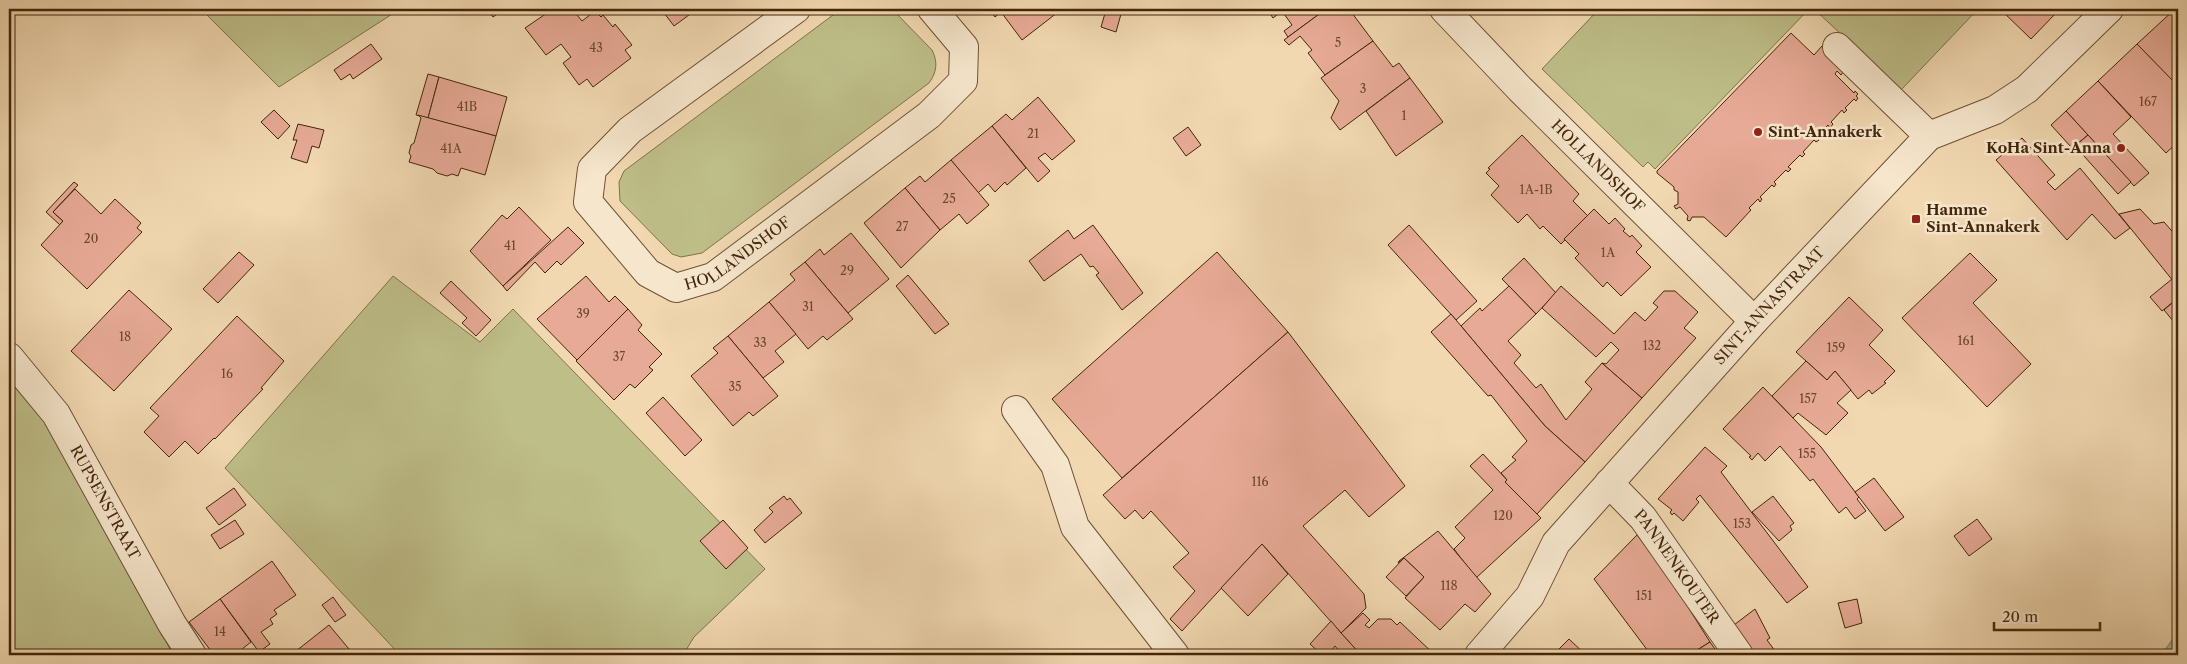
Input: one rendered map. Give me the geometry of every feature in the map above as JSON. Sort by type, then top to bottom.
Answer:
[{"type":"street","name":"HOLLANDSHOF","points":[[796,9],[630,130],[592,169],[588,202],[648,273],[676,288],[713,277],[930,115],[948,99],[963,81],[964,47],[932,9]]},
{"type":"street","name":"HOLLANDSHOF","points":[[1444,9],[1520,89],[1754,321]]},
{"type":"street","name":"SINT-ANNASTRAAT","points":[[1479,655],[1530,596],[1556,543],[1608,483],[1754,321],[1929,136],[1995,110],[2027,90],[2108,9]]},
{"type":"street","points":[[1838,47],[1929,136]]},
{"type":"street","name":"RUPSENSTRAAT","points":[[9,357],[56,414],[172,624],[192,655]]},
{"type":"street","points":[[1016,410],[1055,465],[1075,527],[1175,655]]},
{"type":"street","name":"PANNENKOUTER","points":[[1608,483],[1643,518],[1739,655]]},
{"type":"green space","points":[[201,9],[400,9],[279,87]]},
{"type":"green space","points":[[841,9],[892,9],[932,50],[936,67],[929,83],[702,253],[681,257],[672,254],[620,201],[619,182],[624,171]]},
{"type":"green space","points":[[1599,9],[1809,9],[1655,169],[1648,162],[1643,167],[1542,69]]},
{"type":"green space","points":[[1814,9],[1978,9],[1901,90]]},
{"type":"green space","points":[[393,276],[480,342],[513,309],[765,569],[694,637],[683,655],[400,655],[225,468]]},
{"type":"green space","points":[[9,371],[36,401],[93,498],[173,655],[9,655]]},
{"type":"shaded area","points":[[2178,632],[2178,655],[2161,655]]},
{"type":"building","points":[[486,9],[504,9],[493,17]]},
{"type":"building","points":[[553,9],[572,9],[582,21],[595,11],[601,17],[603,15],[613,27],[615,24],[632,45],[625,50],[631,58],[593,87],[587,79],[579,85],[563,63],[571,57],[561,44],[546,55],[525,28]]},
{"type":"building","points":[[661,9],[697,9],[674,26]]},
{"type":"building","points":[[989,9],[1062,9],[1022,40],[1001,12],[995,17]]},
{"type":"building","points":[[1267,9],[1326,9],[1288,37],[1284,31],[1292,25],[1282,11],[1273,18]]},
{"type":"building","points":[[1326,9],[1349,9],[1373,41],[1325,75],[1308,53],[1312,50],[1300,36],[1289,45],[1284,40]]},
{"type":"building","points":[[2000,9],[2051,9],[2056,13],[2031,39]]},
{"type":"building","points":[[2175,9],[2178,9],[2178,87],[2137,44]]},
{"type":"building","points":[[1106,10],[1121,14],[1116,32],[1101,27]]},
{"type":"building","name":"Sint-Annakerk","points":[[1791,33],[1814,55],[1822,46],[1825,49],[1823,51],[1837,65],[1843,65],[1840,69],[1843,72],[1841,75],[1837,71],[1835,74],[1854,93],[1855,91],[1858,94],[1856,96],[1858,98],[1856,101],[1854,99],[1845,108],[1847,110],[1844,113],[1842,110],[1831,122],[1833,124],[1830,128],[1828,125],[1817,137],[1819,140],[1816,142],[1814,140],[1803,152],[1805,154],[1802,157],[1800,155],[1788,167],[1791,169],[1788,172],[1786,170],[1774,182],[1776,184],[1774,187],[1772,185],[1760,197],[1762,199],[1760,202],[1758,199],[1749,208],[1751,210],[1726,237],[1704,217],[1692,217],[1690,221],[1687,220],[1688,216],[1680,207],[1676,209],[1674,206],[1678,204],[1678,192],[1657,171]]},
{"type":"building","points":[[1373,41],[1393,67],[1399,63],[1410,78],[1340,130],[1331,118],[1339,101],[1321,78]]},
{"type":"building","points":[[371,44],[382,59],[353,79],[350,74],[341,80],[334,70]]},
{"type":"building","points":[[2137,44],[2178,86],[2178,142],[2166,153],[2098,81]]},
{"type":"building","points":[[428,74],[439,77],[428,118],[416,115]]},
{"type":"building","points":[[439,77],[507,97],[496,136],[428,118]]},
{"type":"building","points":[[1410,78],[1443,122],[1396,156],[1366,111]]},
{"type":"building","points":[[2098,81],[2131,117],[2113,134],[2149,173],[2134,186],[2066,111]]},
{"type":"building","points":[[1038,97],[1075,141],[1052,160],[1045,153],[1038,158],[1050,171],[1038,182],[992,126],[1006,114],[1012,120]]},
{"type":"building","points":[[274,110],[290,126],[278,139],[261,122]]},
{"type":"building","points":[[2066,111],[2088,135],[2072,148],[2051,125]]},
{"type":"building","points":[[418,115],[496,136],[485,175],[461,168],[458,176],[452,174],[447,176],[437,173],[433,169],[409,162],[411,145],[414,143],[421,118]]},
{"type":"building","points":[[298,124],[324,130],[319,148],[312,146],[307,163],[291,158],[297,140],[293,140]]},
{"type":"building","points":[[992,126],[1026,168],[1007,185],[1005,182],[995,192],[988,184],[978,193],[951,160]]},
{"type":"building","points":[[1188,127],[1201,145],[1186,156],[1173,138]]},
{"type":"building","points":[[1522,135],[1579,194],[1573,201],[1588,216],[1561,244],[1543,226],[1540,229],[1527,214],[1518,223],[1491,195],[1499,186],[1486,173],[1490,169],[1488,168]]},
{"type":"building","points":[[2088,135],[2131,182],[2118,194],[2075,146]]},
{"type":"building","points":[[2022,138],[2055,175],[2047,182],[2055,190],[2080,168],[2130,228],[2115,239],[2092,214],[2067,240],[1996,160]]},
{"type":"building","points":[[951,160],[989,205],[967,224],[959,214],[940,230],[905,188],[920,176],[925,182]]},
{"type":"building","points":[[74,182],[78,185],[53,212],[63,221],[60,225],[46,212]]},
{"type":"building","points":[[905,188],[940,230],[901,268],[864,223]]},
{"type":"building","points":[[75,189],[101,214],[115,199],[141,223],[137,228],[142,232],[87,289],[41,245],[63,221],[53,212]]},
{"type":"building","points":[[519,207],[551,240],[503,286],[470,251],[502,215],[507,219]]},
{"type":"building","points":[[1594,209],[1609,224],[1615,218],[1625,229],[1623,231],[1630,237],[1632,235],[1642,246],[1636,252],[1651,267],[1621,296],[1607,282],[1603,287],[1575,258],[1579,254],[1564,239]]},
{"type":"building","points":[[2140,209],[2154,224],[2164,222],[2178,238],[2175,249],[2178,253],[2178,287],[2119,214]]},
{"type":"building","points":[[1093,225],[1143,293],[1122,310],[1096,275],[1099,273],[1093,266],[1090,267],[1081,254],[1044,281],[1029,261],[1068,230],[1074,239]]},
{"type":"building","points":[[1409,225],[1477,301],[1456,320],[1388,245]]},
{"type":"building","points":[[568,227],[584,243],[561,265],[557,261],[545,273],[535,262],[507,291],[503,286]]},
{"type":"building","points":[[851,233],[889,279],[848,313],[805,262],[820,249],[824,255]]},
{"type":"building","points":[[239,252],[254,265],[218,303],[203,289]]},
{"type":"building","points":[[1217,252],[1288,332],[1122,478],[1052,399]]},
{"type":"building","points":[[1970,253],[1997,280],[1973,303],[2031,364],[1987,407],[1902,318]]},
{"type":"building","points":[[1524,258],[1556,293],[1536,314],[1502,279]]},
{"type":"building","points":[[805,262],[853,319],[827,340],[823,336],[808,349],[769,302],[795,280],[790,274]]},
{"type":"building","points":[[908,275],[949,324],[935,334],[896,286]]},
{"type":"building","points":[[586,276],[609,302],[615,296],[628,309],[577,360],[537,319]]},
{"type":"building","points":[[2172,279],[2178,287],[2178,298],[2162,311],[2150,297]]},
{"type":"building","points":[[451,281],[491,320],[476,336],[462,323],[467,318],[440,293]]},
{"type":"building","points":[[1509,286],[1536,314],[1508,341],[1521,355],[1514,363],[1536,388],[1541,384],[1566,420],[1592,389],[1585,382],[1602,363],[1642,398],[1585,462],[1545,426],[1461,326],[1480,308],[1482,311]]},
{"type":"building","points":[[1561,286],[1614,334],[1635,312],[1645,321],[1658,307],[1653,303],[1664,291],[1675,291],[1698,312],[1684,328],[1696,338],[1642,398],[1602,363],[1606,364],[1619,350],[1611,342],[1596,357],[1542,308]]},
{"type":"building","points":[[129,290],[172,329],[114,391],[71,351]]},
{"type":"building","points":[[1849,297],[1883,330],[1869,345],[1895,371],[1884,382],[1886,383],[1872,394],[1869,390],[1858,399],[1835,371],[1827,380],[1796,352]]},
{"type":"building","points":[[2178,298],[2178,327],[2164,310]]},
{"type":"building","points":[[769,302],[796,334],[775,351],[784,362],[763,378],[728,336]]},
{"type":"building","points":[[628,309],[642,325],[638,330],[662,354],[649,367],[653,370],[635,388],[630,384],[614,400],[576,361]]},
{"type":"building","points":[[1451,314],[1545,426],[1585,462],[1537,514],[1505,482],[1507,480],[1501,473],[1516,460],[1512,457],[1527,441],[1491,395],[1488,396],[1431,332]]},
{"type":"building","points":[[237,316],[284,361],[261,388],[263,389],[198,454],[185,441],[169,457],[144,432],[159,416],[150,408]]},
{"type":"building","points":[[1288,332],[1405,486],[1369,517],[1345,490],[1303,526],[1364,594],[1366,608],[1341,633],[1262,544],[1182,631],[1170,619],[1195,591],[1173,567],[1189,553],[1151,511],[1143,519],[1135,510],[1125,519],[1103,495]]},
{"type":"building","points":[[728,336],[778,396],[753,416],[749,412],[733,426],[691,376],[718,353],[713,348]]},
{"type":"building","points":[[1806,361],[1827,380],[1835,371],[1851,390],[1837,403],[1848,413],[1826,435],[1798,413],[1793,418],[1772,396]]},
{"type":"building","points":[[1763,387],[1821,447],[1859,497],[1857,499],[1866,511],[1855,519],[1846,507],[1839,513],[1813,479],[1810,481],[1780,446],[1765,461],[1758,453],[1752,460],[1749,457],[1751,456],[1723,429]]},
{"type":"building","points":[[663,397],[702,440],[685,456],[646,413]]},
{"type":"building","points":[[1705,447],[1727,466],[1721,472],[1808,587],[1787,603],[1700,495],[1696,499],[1699,502],[1683,521],[1674,513],[1672,515],[1670,512],[1672,510],[1658,499]]},
{"type":"building","points":[[1483,454],[1507,480],[1505,482],[1541,518],[1476,578],[1454,549],[1465,538],[1455,527],[1493,490],[1470,466]]},
{"type":"building","points":[[1874,478],[1904,517],[1885,531],[1855,492]]},
{"type":"building","points":[[234,488],[246,505],[219,525],[206,508]]},
{"type":"building","points":[[784,496],[787,500],[790,498],[802,513],[765,543],[754,530],[773,512],[769,508]]},
{"type":"building","points":[[1773,496],[1794,523],[1790,526],[1792,530],[1779,541],[1752,512]]},
{"type":"building","points":[[1977,519],[1992,539],[1969,556],[1954,536]]},
{"type":"building","points":[[235,520],[244,534],[220,549],[211,535]]},
{"type":"building","points":[[723,520],[748,548],[726,569],[700,541]]},
{"type":"building","points":[[1438,531],[1491,594],[1475,612],[1465,604],[1440,630],[1405,598],[1424,577],[1404,558],[1398,563],[1399,561]]},
{"type":"building","points":[[1637,535],[1682,595],[1710,642],[1689,655],[1651,655],[1594,579]]},
{"type":"building","points":[[1262,544],[1288,574],[1248,616],[1221,588]]},
{"type":"building","points":[[1404,558],[1424,577],[1406,596],[1386,577]]},
{"type":"building","points":[[272,561],[296,595],[274,610],[277,614],[270,619],[273,624],[261,632],[270,644],[259,652],[220,599]]},
{"type":"building","points":[[333,597],[346,615],[335,622],[322,605]]},
{"type":"building","points":[[220,599],[251,642],[237,653],[239,655],[204,655],[211,651],[189,622]]},
{"type":"building","points":[[1857,599],[1862,623],[1845,628],[1838,603]]},
{"type":"building","points":[[1755,609],[1770,638],[1767,640],[1778,655],[1755,655],[1734,625]]},
{"type":"building","points":[[1363,613],[1370,620],[1365,625],[1369,628],[1378,619],[1391,619],[1397,625],[1400,622],[1435,655],[1361,655],[1341,633]]},
{"type":"building","points":[[1331,621],[1361,655],[1342,655],[1335,646],[1328,655],[1322,655],[1310,644]]},
{"type":"building","points":[[329,625],[354,655],[291,655]]},
{"type":"building","points":[[1569,639],[1586,655],[1553,655]]},
{"type":"building","points":[[1710,642],[1719,655],[1689,655]]},
{"type":"place","name":"Sint-Annakerk","points":[[1758,132]]},
{"type":"place","name":"KoHa Sint-Anna","points":[[2121,148]]},
{"type":"place","name":"Hamme Sint-Annakerk","points":[[1916,219]]}]
